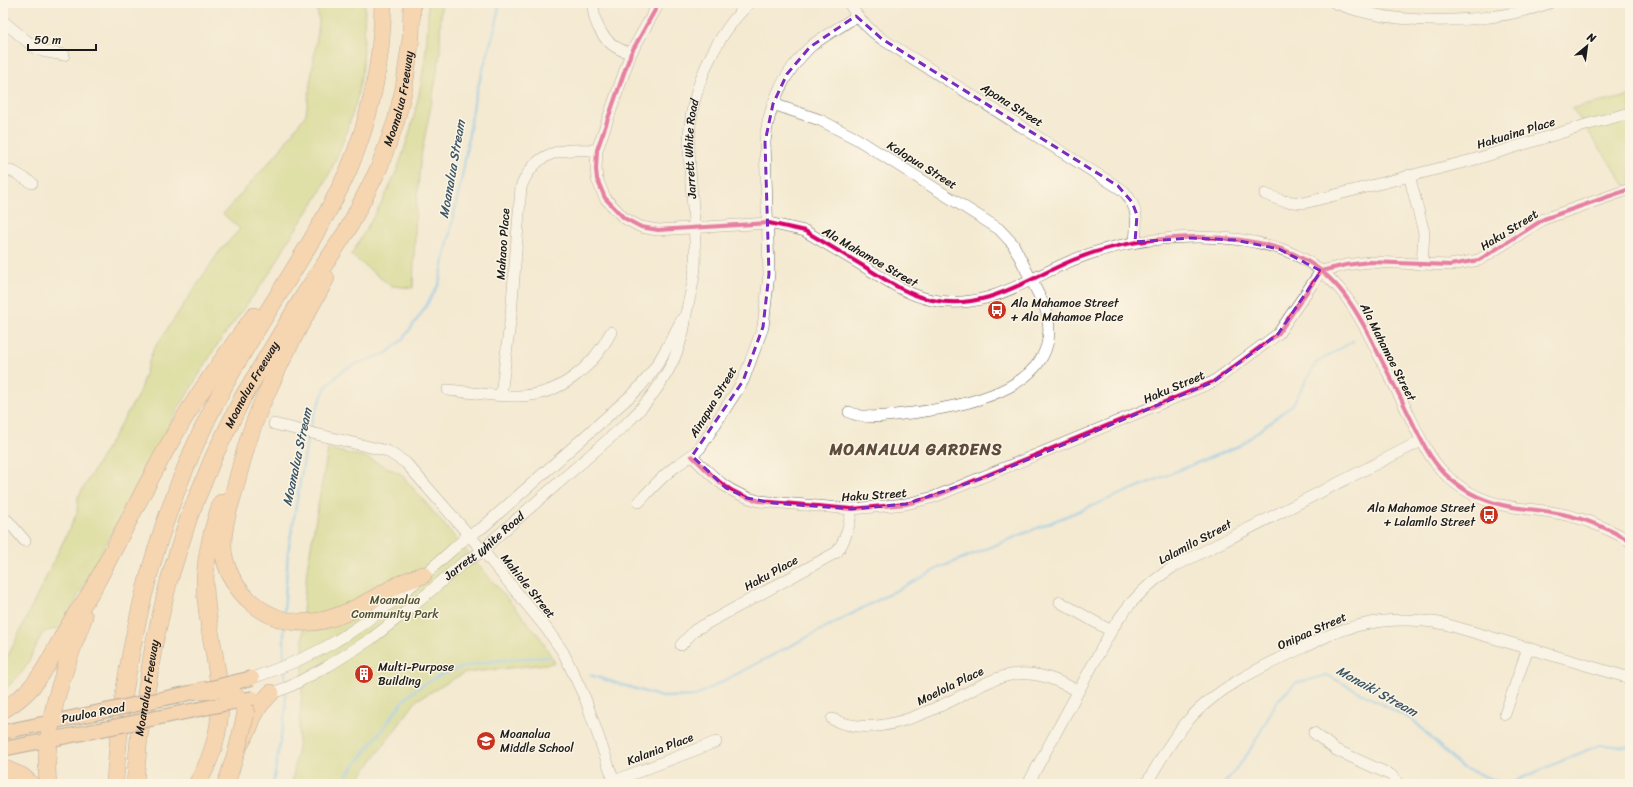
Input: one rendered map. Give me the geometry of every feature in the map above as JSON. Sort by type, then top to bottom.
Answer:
[{"type":"highway","name":"Moanalua Freeway","points":[[115,784],[118,738],[130,651],[146,583],[169,507],[194,446],[224,386],[240,356],[309,244],[332,202],[354,156],[370,109],[381,44],[383,3]]},
{"type":"highway","name":"Moanalua Freeway","points":[[135,784],[139,737],[154,644],[169,580],[190,517],[214,456],[237,408],[303,297],[348,229],[371,186],[385,153],[400,104],[408,66],[412,3]]},
{"type":"highway","points":[[197,784],[203,775],[213,747],[219,718],[220,698],[205,584],[208,551],[213,526],[226,489],[250,436],[264,399],[300,325],[317,297],[371,186]]},
{"type":"highway","points":[[3,710],[14,704],[36,683],[45,670],[70,624],[95,585],[142,493],[191,407],[226,352],[253,317],[332,202]]},
{"type":"highway","points":[[250,436],[226,523],[224,555],[236,586],[254,604],[266,613],[284,620],[293,622],[313,622],[332,618],[348,612],[402,583],[423,575]]},
{"type":"highway","points":[[48,784],[47,754],[52,721],[64,672],[95,585]]},
{"type":"highway","points":[[198,691],[221,690],[247,699],[246,713],[237,750],[226,784]]},
{"type":"highway","points":[[144,784],[147,740],[147,691]]},
{"type":"highway","points":[[237,750],[256,711],[271,693]]},
{"type":"highway","points":[[3,768],[22,776],[31,784]]},
{"type":"main road","name":"Puuloa Road","points":[[3,732],[198,691],[252,678]]},
{"type":"main road","name":"Jarrett White Road","points":[[48,740],[247,699]]},
{"type":"main road","points":[[3,750],[48,740]]},
{"type":"street","points":[[593,3],[597,25],[605,38],[621,51],[631,53]]},
{"type":"street","name":"Ala Mahamoe Street","points":[[659,3],[631,53],[598,150],[596,169],[601,189],[611,206],[624,218],[641,227],[658,230],[769,223],[806,231],[909,293],[933,300],[957,302],[978,300],[999,295],[1088,254],[1135,242],[1190,238],[1236,240],[1279,249],[1310,263],[1342,290],[1363,321],[1421,441],[1445,474],[1473,494],[1502,505],[1553,512],[1591,523],[1630,541]]},
{"type":"street","name":"Jarrett White Road","points":[[247,699],[289,687],[343,657],[371,639],[454,571],[483,551],[492,540],[626,424],[644,406],[658,388],[676,356],[683,335],[694,268],[689,142],[697,92],[703,73],[719,41],[728,27],[749,3]]},
{"type":"street","name":"Apona Street","points":[[849,3],[856,16],[867,28],[882,39],[1118,186],[1129,197],[1137,215],[1135,242]]},
{"type":"street","points":[[1336,3],[1346,7],[1400,18],[1432,20],[1463,20],[1495,16],[1528,11],[1549,3]]},
{"type":"street","name":"Ainapua Street","points":[[639,502],[660,480],[675,467],[692,456],[709,434],[743,381],[764,327],[769,274],[769,223],[765,142],[766,129],[773,104],[787,74],[810,47],[856,16]]},
{"type":"street","points":[[3,21],[34,47],[42,51],[64,55]]},
{"type":"street","name":"Kolopua Street","points":[[773,104],[820,120],[857,139],[999,229],[1013,244],[1045,307],[1049,323],[1046,347],[1039,362],[1021,379],[987,397],[956,406],[920,412],[871,417],[848,412]]},
{"type":"street","name":"Hakuaina Place","points":[[1265,194],[1283,201],[1304,202],[1476,158],[1630,113]]},
{"type":"street","name":"Mahaoo Place","points":[[502,395],[511,315],[521,187],[533,167],[545,157],[556,152],[569,149],[598,150]]},
{"type":"street","points":[[3,169],[14,172],[32,183]]},
{"type":"street","points":[[1409,175],[1424,234],[1422,264]]},
{"type":"street","name":"Haku Street","points":[[692,456],[726,488],[747,498],[773,503],[852,509],[906,504],[934,497],[1213,382],[1278,334],[1321,271],[1346,265],[1369,262],[1450,265],[1479,260],[1544,219],[1630,189]]},
{"type":"street","name":"Jarrett White Road","points":[[252,678],[295,662],[335,642],[375,615],[469,535],[482,528],[636,392],[660,362],[687,310]]},
{"type":"street","points":[[448,390],[529,396],[541,393],[562,385],[588,365],[602,348],[611,332]]},
{"type":"street","name":"Mahiole Street","points":[[274,424],[387,451],[406,463],[483,551],[546,628],[563,652],[582,693],[615,782]]},
{"type":"street","name":"Lalamilo Street","points":[[1028,784],[1111,631],[1133,599],[1152,581],[1173,567],[1421,441]]},
{"type":"street","name":"Haku Place","points":[[681,645],[696,630],[837,552],[848,533],[852,509]]},
{"type":"street","points":[[3,518],[8,521],[25,541]]},
{"type":"street","points":[[1060,602],[1111,631]]},
{"type":"street","name":"Onipaa Street","points":[[1146,784],[1178,733],[1194,713],[1213,696],[1235,682],[1342,630],[1372,621],[1388,619],[1417,619],[1445,624],[1630,678]]},
{"type":"street","points":[[1505,714],[1528,648]]},
{"type":"street","name":"Moelola Place","points":[[832,719],[846,725],[860,727],[896,722],[926,713],[988,682],[1008,675],[1018,674],[1046,677],[1063,683],[1078,691]]},
{"type":"street","points":[[1314,733],[1336,750],[1390,775],[1399,784]]},
{"type":"street","name":"Kalania Place","points":[[615,782],[716,742]]},
{"type":"highlighted area","points":[[856,16],[882,39],[1118,186],[1132,202],[1137,215],[1135,242],[1190,238],[1235,240],[1279,249],[1321,271],[1278,334],[1213,382],[986,477],[906,504],[852,509],[773,503],[747,498],[726,488],[692,456],[743,381],[763,327],[769,274],[765,142],[773,104],[787,74],[810,47]]},
{"type":"green space","points":[[316,3],[365,3],[363,68],[356,103],[344,139],[332,168],[318,196],[288,241],[272,270],[217,345],[176,413],[61,628],[46,631],[41,636],[26,667],[20,675],[3,691],[3,660],[8,656],[77,513],[78,497],[138,395],[153,350],[219,252],[240,229],[223,214],[280,150],[306,114],[319,22]]},
{"type":"green space","points":[[428,3],[441,3],[440,54],[421,156],[416,209],[413,288],[391,286],[351,255],[393,180],[410,131],[422,79],[428,27]]},
{"type":"green space","points":[[1630,96],[1630,192],[1572,108]]},
{"type":"green space","name":"Moanalua Community Park","points":[[328,449],[365,457],[401,474],[540,637],[555,663],[464,673],[417,700],[357,781],[359,784],[292,784],[298,746],[303,674],[303,611],[307,569]]},
{"type":"waterway","name":"Moanalua Stream","points":[[310,429],[313,416],[326,387],[341,372],[353,365],[387,353],[403,339],[421,314],[439,284],[462,177],[475,97],[497,21],[499,3]]},
{"type":"waterway","points":[[590,675],[662,697],[695,696],[939,568],[1241,445],[1293,404],[1316,363],[1353,341]]},
{"type":"waterway","name":"Moanalua Stream","points":[[284,613],[288,552],[308,436]]},
{"type":"waterway","name":"Moanalua Stream","points":[[284,626],[284,663]]},
{"type":"waterway","points":[[340,784],[401,704],[422,685],[438,676],[456,669],[473,665],[510,659],[548,657]]},
{"type":"waterway","name":"Moanalua Stream","points":[[285,670],[285,685]]},
{"type":"waterway","name":"Manaiki Stream","points":[[1224,784],[1249,752],[1278,700],[1296,683],[1327,675],[1414,721],[1461,767],[1505,784]]},
{"type":"waterway","name":"Moanalua Stream","points":[[273,784],[286,707],[285,692]]},
{"type":"waterway","name":"Manaiki Stream","points":[[1508,784],[1599,745],[1630,747]]},
{"type":"cycle path","points":[[659,3],[631,53],[597,150],[597,179],[605,198],[624,218],[641,227],[658,230],[769,223],[805,231],[905,291],[923,298],[952,302],[970,301],[1005,292],[1073,260],[1121,245],[1174,238],[1201,237],[1228,238],[1278,248],[1297,255],[1313,265],[1340,289],[1369,335],[1425,446],[1439,468],[1457,484],[1471,493],[1494,503],[1545,511],[1582,519],[1630,541]]},
{"type":"cycle path","points":[[692,456],[722,484],[738,494],[759,501],[852,509],[906,504],[934,497],[1213,382],[1278,334],[1321,271],[1346,265],[1369,262],[1450,265],[1479,260],[1544,219],[1630,189]]},
{"type":"place","name":"Ala Mahamoe Street + Ala Mahamoe Place","points":[[997,310]]},
{"type":"place","name":"Ala Mahamoe Street + Lalamilo Street","points":[[1489,515]]},
{"type":"place","name":"Multi-Purpose Building","points":[[364,674]]},
{"type":"place","name":"Moanalua Middle School","points":[[486,741]]},
{"type":"district","name":"MOANALUA GARDENS","points":[[916,449]]}]
